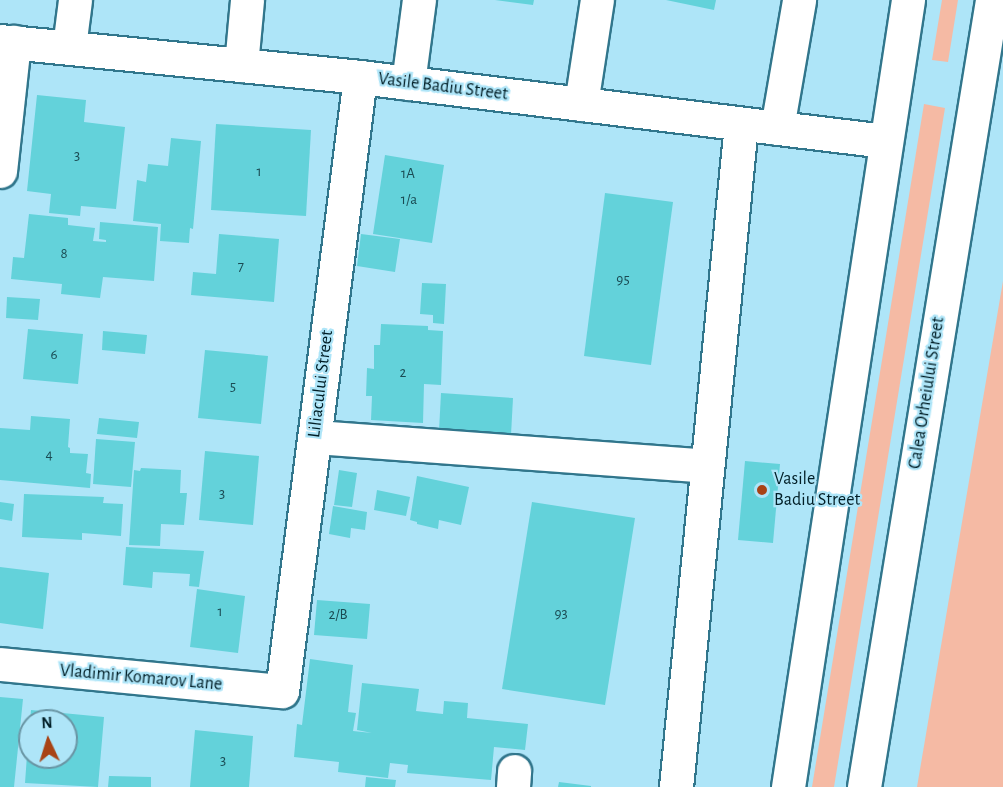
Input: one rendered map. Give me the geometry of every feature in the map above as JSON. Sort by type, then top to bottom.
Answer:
[{"type":"main road","points":[[69,48],[75,0]]},
{"type":"main road","points":[[241,65],[247,0]]},
{"type":"main road","points":[[408,83],[419,0]]},
{"type":"main road","points":[[581,104],[597,0]]},
{"type":"main road","points":[[777,128],[799,0]]},
{"type":"main road","points":[[788,787],[908,0]]},
{"type":"main road","name":"Calea Orheiului Street","points":[[864,787],[992,0]]},
{"type":"main road","points":[[0,171],[7,41]]},
{"type":"main road","name":"Vasile Badiu Street","points":[[7,41],[360,77],[885,141]]},
{"type":"main road","name":"Liliacului Street","points":[[282,691],[360,77]]},
{"type":"main road","points":[[676,787],[741,124]]},
{"type":"main road","points":[[315,437],[707,466]]},
{"type":"main road","name":"Vladimir Komarov Lane","points":[[0,664],[282,691]]},
{"type":"shaded area","points":[[942,0],[958,0],[948,62],[932,60]]},
{"type":"shaded area","points":[[924,104],[945,108],[834,787],[812,787]]},
{"type":"shaded area","points":[[1003,281],[1003,787],[917,787]]},
{"type":"building","points":[[495,0],[534,0],[533,5]]},
{"type":"building","points":[[666,0],[716,0],[714,10]]},
{"type":"building","points":[[37,95],[86,100],[84,122],[125,127],[116,209],[81,206],[80,216],[49,213],[51,194],[27,191]]},
{"type":"building","points":[[216,124],[311,130],[306,216],[211,210]]},
{"type":"building","points":[[171,138],[201,141],[193,229],[190,228],[189,243],[160,241],[161,224],[133,221],[137,180],[146,182],[148,164],[168,166]]},
{"type":"building","points":[[385,155],[444,165],[432,243],[373,234]]},
{"type":"building","points":[[605,193],[673,202],[651,365],[584,356]]},
{"type":"building","points":[[29,214],[68,218],[68,225],[95,228],[93,241],[106,242],[106,240],[99,239],[100,222],[158,227],[154,281],[103,277],[100,298],[61,294],[62,284],[11,279],[13,257],[24,258]]},
{"type":"building","points":[[219,234],[279,239],[274,302],[191,295],[193,272],[216,274]]},
{"type":"building","points":[[361,234],[400,239],[395,272],[357,266]]},
{"type":"building","points":[[422,283],[446,284],[444,324],[433,323],[433,315],[420,314]]},
{"type":"building","points":[[7,297],[40,299],[38,320],[6,318]]},
{"type":"building","points":[[381,324],[428,326],[428,330],[443,331],[441,385],[424,384],[423,423],[371,420],[372,396],[366,396],[367,368],[374,369],[374,345],[380,345]]},
{"type":"building","points":[[28,329],[83,334],[78,384],[23,379]]},
{"type":"building","points":[[103,331],[147,335],[145,354],[102,350]]},
{"type":"building","points":[[205,350],[268,356],[261,424],[198,418]]},
{"type":"building","points":[[441,393],[513,398],[511,435],[439,431]]},
{"type":"building","points":[[31,416],[70,419],[68,447],[70,453],[88,454],[86,473],[91,474],[90,488],[0,480],[0,428],[30,430]]},
{"type":"building","points":[[99,418],[139,422],[137,438],[97,434]]},
{"type":"building","points":[[96,439],[135,442],[131,487],[93,484]]},
{"type":"building","points":[[205,451],[259,456],[253,525],[199,520]]},
{"type":"building","points":[[745,461],[780,464],[773,543],[738,540]]},
{"type":"building","points":[[141,468],[181,470],[180,493],[187,493],[184,525],[161,524],[160,546],[129,545],[134,470],[140,471]]},
{"type":"building","points":[[339,470],[357,473],[352,507],[334,505]]},
{"type":"building","points":[[417,476],[469,487],[461,525],[439,520],[438,529],[410,520]]},
{"type":"building","points":[[377,490],[410,497],[406,516],[374,510]]},
{"type":"building","points":[[24,494],[104,497],[103,503],[123,504],[121,536],[82,533],[82,540],[22,537]]},
{"type":"building","points":[[0,502],[14,504],[12,521],[0,519]]},
{"type":"building","points":[[532,502],[635,518],[605,705],[502,689]]},
{"type":"building","points":[[333,506],[367,512],[365,530],[351,528],[350,538],[329,534]]},
{"type":"building","points":[[126,547],[204,551],[199,587],[189,586],[190,574],[153,572],[152,588],[123,585]]},
{"type":"building","points":[[0,567],[49,573],[43,629],[0,623]]},
{"type":"building","points":[[197,589],[245,596],[238,653],[190,647]]},
{"type":"building","points":[[317,600],[370,604],[367,639],[314,635]]},
{"type":"building","points":[[310,659],[353,665],[348,712],[356,713],[353,731],[372,733],[357,730],[362,683],[419,689],[416,711],[443,714],[444,701],[468,703],[467,718],[528,724],[525,750],[494,747],[491,780],[407,773],[408,765],[390,763],[388,778],[338,772],[339,762],[294,757],[297,724],[302,725]]},
{"type":"building","points":[[0,697],[23,699],[22,709],[18,709],[18,748],[14,787],[0,787]]},
{"type":"building","points":[[78,715],[104,717],[98,787],[25,783],[26,769],[78,769]]},
{"type":"building","points":[[195,730],[253,736],[249,787],[190,787]]},
{"type":"building","points":[[109,776],[151,777],[151,787],[108,787]]},
{"type":"building","points":[[366,777],[396,780],[395,787],[365,787]]},
{"type":"building","points":[[559,782],[591,786],[591,787],[558,787]]},
{"type":"place","name":"Vasile Badiu Street","points":[[762,490]]}]
